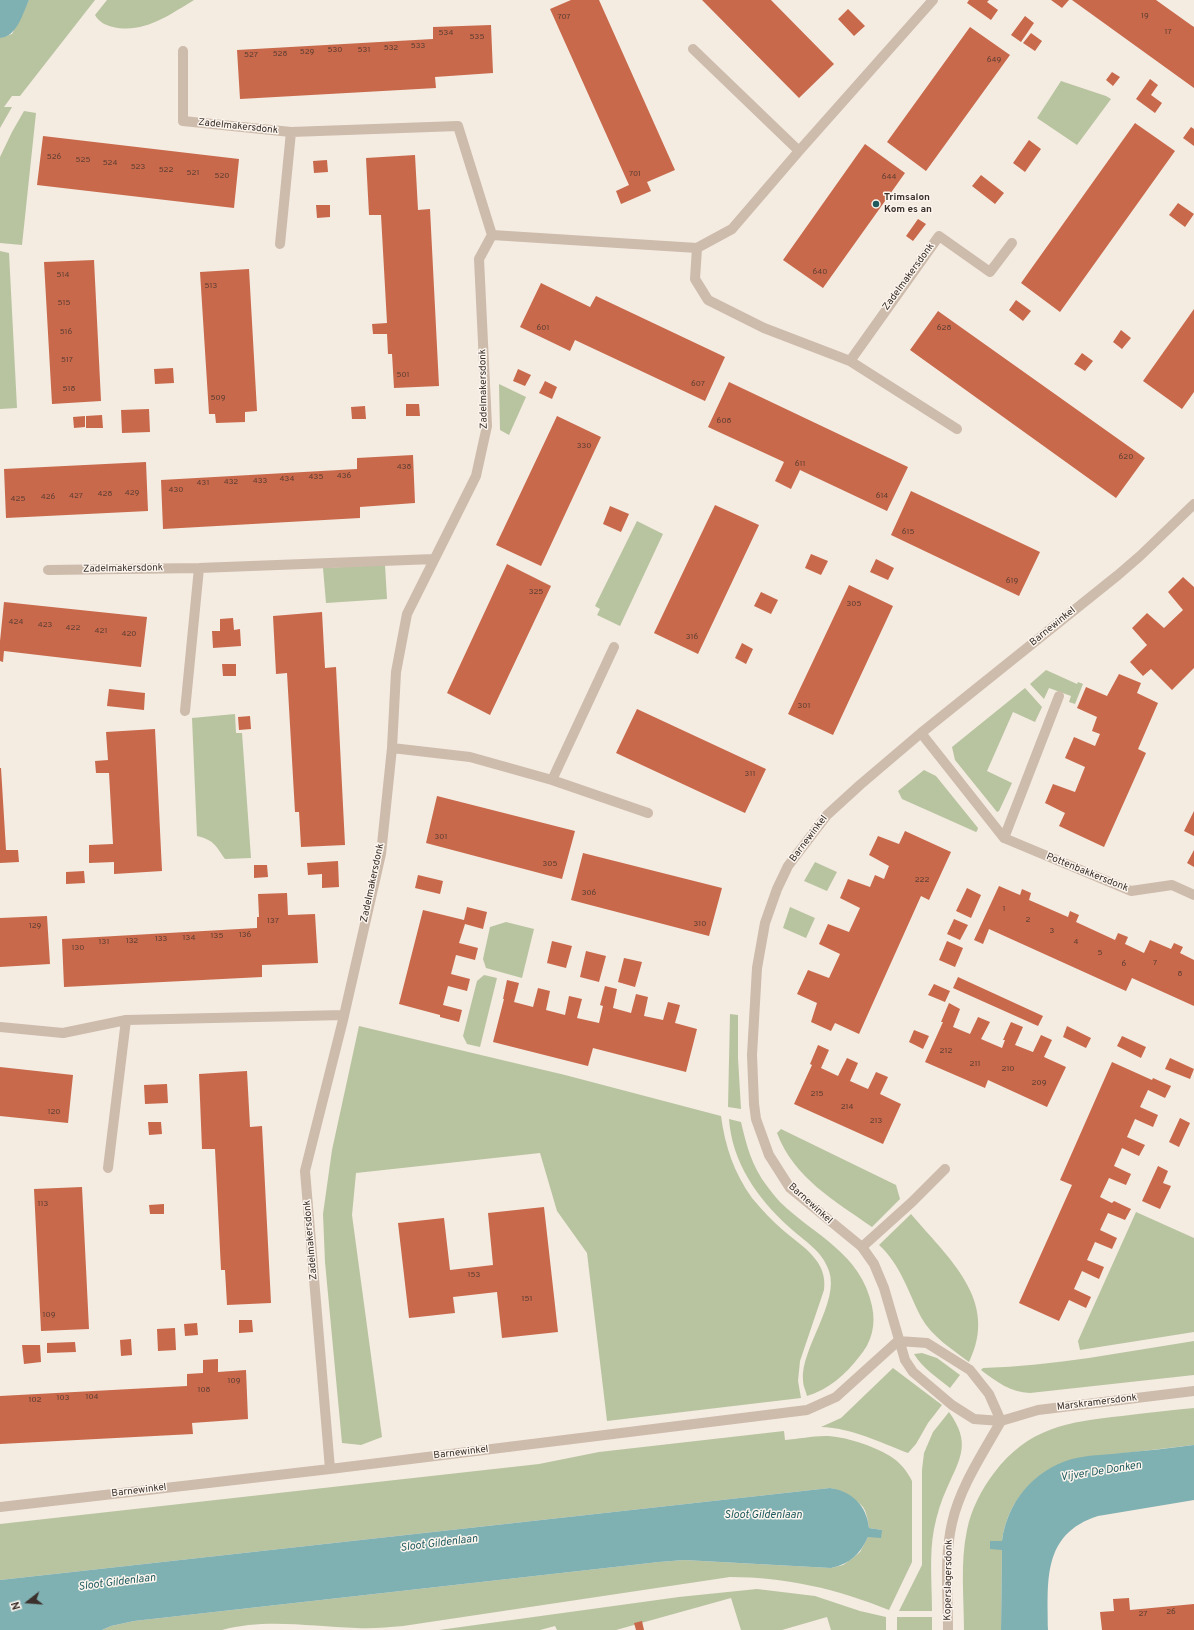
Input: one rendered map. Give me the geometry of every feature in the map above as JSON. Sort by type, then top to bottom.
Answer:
[{"type":"street","points":[[492,235],[697,248],[732,229],[933,0]]},
{"type":"street","points":[[693,49],[799,151]]},
{"type":"street","name":"Zadelmakersdonk","points":[[182,51],[183,121],[291,132],[458,126],[492,235],[479,259],[487,426],[476,476],[408,614],[396,672],[392,748],[381,854],[344,1015],[305,1171],[330,1469]]},
{"type":"street","name":"Zadelmakersdonk","points":[[280,244],[291,132]]},
{"type":"street","name":"Zadelmakersdonk","points":[[850,361],[939,236],[990,272],[1012,243]]},
{"type":"street","points":[[697,248],[695,279],[708,300],[764,328],[850,361],[957,429]]},
{"type":"street","name":"Barnewinkel","points":[[1001,1421],[974,1419],[952,1405],[913,1372],[905,1360],[898,1340],[884,1288],[874,1264],[862,1246],[790,1188],[768,1155],[756,1119],[752,1055],[757,968],[765,923],[777,889],[788,866],[827,815],[921,733],[1118,575],[1194,504]]},
{"type":"street","name":"Zadelmakersdonk","points":[[48,570],[199,568],[434,559]]},
{"type":"street","points":[[185,711],[199,568]]},
{"type":"street","points":[[552,780],[614,647]]},
{"type":"street","points":[[1004,838],[1059,696]]},
{"type":"street","name":"Pottenbakkersdonk","points":[[921,733],[1004,838],[1131,891],[1172,885],[1194,895]]},
{"type":"street","points":[[392,748],[470,757],[552,780],[648,813]]},
{"type":"street","points":[[0,1027],[63,1033],[126,1020],[344,1015]]},
{"type":"street","points":[[108,1168],[126,1020]]},
{"type":"street","points":[[862,1246],[912,1202],[945,1168]]},
{"type":"street","points":[[898,1340],[927,1343],[970,1370],[989,1394],[1001,1421]]},
{"type":"street","name":"Barnewinkel","points":[[0,1507],[330,1469],[807,1410],[836,1397],[898,1340]]},
{"type":"street","name":"Marskramersdonk","points":[[1001,1421],[1038,1410],[1194,1391]]},
{"type":"street","name":"Koperslagersdonk","points":[[948,1630],[948,1561],[952,1522],[969,1481],[1001,1421]]},
{"type":"green space","points":[[29,0],[95,0],[20,96],[12,96],[4,107],[12,107],[0,128],[0,38],[12,34]]},
{"type":"green space","points":[[107,0],[194,0],[156,22],[135,28],[124,28],[113,27],[98,20],[95,15]]},
{"type":"green space","points":[[1061,81],[1111,99],[1077,145],[1037,118]]},
{"type":"green space","points":[[24,111],[36,113],[22,245],[0,243],[0,157]]},
{"type":"green space","points":[[0,251],[9,253],[17,408],[0,409]]},
{"type":"green space","points":[[499,384],[526,397],[509,435],[500,430]]},
{"type":"green space","points":[[637,521],[663,534],[620,626],[597,615],[600,609],[595,606]]},
{"type":"green space","points":[[385,565],[387,599],[326,603],[323,568]]},
{"type":"green space","points":[[1046,670],[1077,684],[1078,682],[1083,684],[1075,704],[1069,702],[1071,696],[1049,688],[1044,699],[1030,684]]},
{"type":"green space","points":[[1025,688],[1042,707],[1035,722],[1013,712],[987,771],[1012,783],[999,811],[997,812],[955,760],[952,747]]},
{"type":"green space","points":[[235,714],[236,733],[242,733],[251,858],[225,859],[217,847],[211,842],[197,836],[192,718]]},
{"type":"green space","points":[[924,770],[936,776],[978,828],[976,832],[902,799],[898,791]]},
{"type":"green space","points":[[815,862],[837,872],[827,891],[804,881]]},
{"type":"green space","points":[[790,907],[815,918],[806,938],[783,928]]},
{"type":"green space","points":[[506,922],[534,929],[522,978],[486,968],[483,959],[490,927]]},
{"type":"green space","points":[[484,975],[497,978],[480,1047],[467,1044],[463,1036],[477,981]]},
{"type":"green space","points":[[730,1014],[738,1015],[738,1058],[741,1109],[728,1107]]},
{"type":"green space","points":[[359,1026],[565,1075],[721,1116],[731,1159],[746,1189],[771,1219],[813,1256],[822,1271],[824,1290],[800,1361],[798,1381],[801,1398],[607,1421],[587,1253],[557,1211],[540,1153],[356,1173],[352,1215],[382,1437],[361,1445],[342,1443],[325,1262],[323,1214],[332,1150]]},
{"type":"green space","points":[[729,1119],[741,1122],[747,1147],[757,1171],[767,1186],[780,1202],[835,1247],[847,1259],[858,1272],[866,1288],[872,1306],[872,1333],[863,1351],[854,1363],[836,1381],[822,1390],[807,1396],[803,1383],[804,1368],[807,1355],[825,1311],[829,1297],[831,1283],[829,1271],[822,1257],[812,1246],[777,1216],[748,1178],[735,1150]]},
{"type":"green space","points":[[781,1129],[896,1185],[900,1199],[872,1227],[830,1198],[805,1176],[784,1149],[777,1133]]},
{"type":"green space","points":[[1136,1212],[1194,1238],[1194,1332],[1080,1350],[1078,1341]]},
{"type":"green space","points":[[911,1214],[953,1263],[965,1281],[974,1299],[978,1319],[977,1340],[969,1362],[931,1331],[921,1317],[899,1270],[887,1253],[879,1245]]},
{"type":"green space","points":[[1194,1341],[1194,1375],[1030,1393],[1016,1391],[998,1382],[981,1370],[983,1368],[1010,1367],[1115,1354]]},
{"type":"green space","points":[[922,1353],[937,1358],[960,1375],[950,1388],[926,1368],[914,1354]]},
{"type":"green space","points":[[893,1368],[942,1405],[928,1423],[916,1444],[908,1453],[855,1433],[821,1427],[841,1418]]},
{"type":"green space","points":[[1194,1408],[1194,1445],[1074,1459],[1060,1464],[1036,1479],[1017,1500],[1005,1526],[1002,1541],[990,1541],[1002,1549],[1001,1630],[964,1630],[963,1567],[965,1542],[969,1523],[977,1500],[985,1486],[1007,1458],[1036,1436],[1067,1425],[1102,1418]]},
{"type":"green space","points":[[949,1412],[960,1433],[962,1450],[960,1459],[941,1503],[932,1539],[932,1611],[899,1611],[922,1565],[922,1470],[924,1453],[933,1432]]},
{"type":"green space","points":[[784,1431],[785,1440],[815,1436],[833,1436],[867,1445],[894,1458],[910,1477],[912,1481],[912,1562],[889,1610],[831,1590],[771,1579],[730,1577],[403,1626],[380,1628],[256,1624],[222,1630],[102,1630],[111,1626],[134,1621],[659,1562],[684,1560],[831,1568],[843,1565],[853,1558],[860,1552],[868,1537],[882,1530],[869,1528],[863,1507],[857,1501],[838,1490],[830,1488],[0,1580],[0,1524],[539,1464],[599,1452]]},
{"type":"green space","points":[[757,1589],[815,1596],[860,1611],[886,1617],[886,1630],[831,1630],[827,1617],[782,1630],[741,1630],[731,1598],[616,1630],[557,1630],[555,1626],[540,1630],[439,1630],[679,1597]]},
{"type":"green space","points":[[897,1617],[932,1617],[932,1630],[897,1630]]},
{"type":"water","points":[[0,0],[29,0],[19,24],[6,37],[0,38]]},
{"type":"water","name":"Vijver De Donken","points":[[1194,1445],[1194,1500],[1098,1516],[1079,1524],[1066,1535],[1057,1548],[1052,1562],[1048,1595],[1048,1630],[1001,1630],[1002,1550],[990,1549],[990,1541],[1002,1541],[1005,1527],[1016,1501],[1034,1479],[1058,1464],[1072,1459]]},
{"type":"water","name":"Sloot Gildenlaan","points":[[830,1488],[845,1492],[851,1496],[862,1506],[868,1520],[869,1528],[882,1530],[881,1538],[868,1537],[862,1548],[854,1557],[844,1564],[831,1568],[684,1560],[134,1621],[111,1626],[102,1630],[0,1630],[0,1580]]},
{"type":"building","points":[[571,0],[599,0],[675,170],[647,182],[651,191],[621,204],[616,191],[629,185],[550,9]]},
{"type":"building","points":[[702,0],[771,0],[834,64],[799,98]]},
{"type":"building","points":[[969,0],[989,0],[987,2],[998,10],[991,20],[967,3]]},
{"type":"building","points":[[1051,0],[1069,0],[1062,8]]},
{"type":"building","points":[[1072,0],[1156,0],[1194,27],[1194,88]]},
{"type":"building","points":[[848,9],[865,26],[854,36],[838,19]]},
{"type":"building","points":[[1025,16],[1034,23],[1021,42],[1011,35]]},
{"type":"building","points":[[491,25],[493,73],[435,77],[436,88],[240,99],[237,50],[433,39],[433,27]]},
{"type":"building","points":[[970,27],[1010,55],[926,171],[887,142]]},
{"type":"building","points":[[1031,33],[1042,41],[1035,51],[1023,43]]},
{"type":"building","points":[[1112,72],[1120,77],[1113,86],[1106,80]]},
{"type":"building","points":[[1150,79],[1158,85],[1151,95],[1162,103],[1155,113],[1136,99]]},
{"type":"building","points":[[1135,123],[1175,151],[1060,312],[1021,283]]},
{"type":"building","points":[[1191,127],[1194,129],[1194,146],[1183,138]]},
{"type":"building","points":[[43,136],[239,159],[234,208],[37,185]]},
{"type":"building","points":[[1029,140],[1041,149],[1025,172],[1013,163]]},
{"type":"building","points":[[865,144],[905,173],[823,288],[783,260]]},
{"type":"building","points":[[415,155],[418,210],[430,209],[439,386],[394,388],[392,354],[388,354],[387,334],[373,334],[372,324],[387,323],[381,215],[369,215],[366,158]]},
{"type":"building","points":[[327,160],[328,172],[314,173],[313,161]]},
{"type":"building","points":[[981,175],[1004,193],[995,204],[972,186]]},
{"type":"building","points":[[1178,203],[1194,214],[1185,227],[1169,215]]},
{"type":"building","points":[[316,205],[330,205],[330,217],[317,218]]},
{"type":"building","points":[[918,219],[926,224],[913,241],[906,236]]},
{"type":"building","points":[[94,260],[101,401],[52,404],[44,262]]},
{"type":"building","points":[[249,269],[257,411],[245,412],[245,422],[216,423],[215,414],[209,414],[200,272]]},
{"type":"building","points":[[541,283],[590,307],[596,296],[725,357],[705,401],[575,340],[570,351],[520,327]]},
{"type":"building","points":[[1016,300],[1031,311],[1023,321],[1009,310]]},
{"type":"building","points":[[1194,309],[1194,392],[1182,409],[1143,381]]},
{"type":"building","points":[[938,311],[1145,458],[1116,498],[910,350]]},
{"type":"building","points":[[1121,330],[1131,338],[1122,349],[1113,342]]},
{"type":"building","points":[[1082,353],[1093,361],[1085,371],[1074,364]]},
{"type":"building","points":[[173,368],[174,383],[155,384],[154,369]]},
{"type":"building","points":[[518,369],[531,375],[525,386],[513,381]]},
{"type":"building","points":[[545,381],[557,387],[552,399],[539,393]]},
{"type":"building","points":[[729,382],[908,467],[887,511],[800,470],[791,489],[775,481],[784,462],[708,427]]},
{"type":"building","points":[[406,404],[419,404],[420,416],[406,416]]},
{"type":"building","points":[[365,406],[366,419],[352,419],[351,407]]},
{"type":"building","points":[[149,409],[150,432],[122,433],[121,410]]},
{"type":"building","points":[[102,415],[103,428],[86,428],[86,416]]},
{"type":"building","points":[[85,416],[85,427],[74,428],[73,417]]},
{"type":"building","points":[[557,416],[601,437],[541,566],[496,545]]},
{"type":"building","points":[[413,455],[415,503],[360,507],[360,518],[163,529],[161,480],[357,469],[357,458]]},
{"type":"building","points":[[146,462],[148,511],[6,518],[4,469]]},
{"type":"building","points":[[911,491],[1040,552],[1019,596],[891,535]]},
{"type":"building","points":[[715,505],[759,525],[698,654],[654,633]]},
{"type":"building","points":[[610,506],[629,514],[621,532],[603,524]]},
{"type":"building","points":[[811,554],[828,561],[821,575],[805,568]]},
{"type":"building","points":[[876,559],[894,568],[888,580],[870,572]]},
{"type":"building","points":[[507,564],[551,586],[490,715],[447,693]]},
{"type":"building","points":[[1183,577],[1194,587],[1194,668],[1172,690],[1151,669],[1143,676],[1130,662],[1147,645],[1132,628],[1147,613],[1164,628],[1183,610],[1168,592]]},
{"type":"building","points":[[849,585],[893,606],[833,735],[788,714]]},
{"type":"building","points":[[761,592],[778,600],[771,614],[754,606]]},
{"type":"building","points":[[4,602],[147,617],[141,667],[4,651],[3,662],[0,661],[0,641]]},
{"type":"building","points":[[322,612],[325,668],[336,667],[345,845],[301,847],[299,812],[295,812],[287,673],[276,674],[273,616]]},
{"type":"building","points":[[233,618],[234,630],[240,629],[241,646],[213,648],[212,631],[220,631],[220,619]]},
{"type":"building","points":[[742,643],[753,649],[746,664],[735,658]]},
{"type":"building","points":[[222,664],[236,664],[236,676],[223,676]]},
{"type":"building","points":[[1119,674],[1141,683],[1137,693],[1158,703],[1138,749],[1146,753],[1104,847],[1059,826],[1065,813],[1045,803],[1053,784],[1075,792],[1085,767],[1065,758],[1074,737],[1095,746],[1100,734],[1092,731],[1097,717],[1077,708],[1086,687],[1107,696]]},
{"type":"building","points":[[109,689],[145,693],[144,710],[107,706]]},
{"type":"building","points":[[637,709],[766,769],[745,813],[616,753]]},
{"type":"building","points":[[250,716],[251,729],[239,730],[238,717]]},
{"type":"building","points":[[155,729],[162,871],[114,874],[114,862],[89,863],[89,845],[113,844],[109,773],[96,773],[95,761],[108,760],[106,732]]},
{"type":"building","points":[[0,768],[6,850],[18,850],[19,862],[0,863]]},
{"type":"building","points":[[437,796],[575,831],[562,879],[426,843]]},
{"type":"building","points":[[1194,811],[1194,836],[1184,831]]},
{"type":"building","points":[[905,831],[951,852],[929,900],[921,896],[859,1034],[835,1023],[831,1031],[811,1022],[817,1003],[797,994],[808,970],[829,978],[840,954],[819,944],[828,924],[849,932],[860,908],[840,898],[848,879],[870,887],[875,875],[884,879],[889,866],[869,855],[878,836],[899,844]]},
{"type":"building","points":[[1194,850],[1194,867],[1187,863]]},
{"type":"building","points":[[583,853],[722,888],[709,936],[571,900]]},
{"type":"building","points":[[338,861],[339,887],[322,888],[322,874],[308,875],[307,863]]},
{"type":"building","points":[[254,865],[267,865],[268,877],[254,878]]},
{"type":"building","points":[[84,871],[85,883],[66,884],[66,872]]},
{"type":"building","points":[[418,875],[443,881],[440,894],[415,888]]},
{"type":"building","points":[[999,886],[1020,895],[1022,889],[1031,893],[1029,900],[1068,917],[1070,911],[1079,915],[1076,922],[1115,940],[1118,933],[1128,937],[1125,944],[1144,953],[1150,940],[1171,949],[1174,943],[1183,947],[1180,953],[1194,960],[1194,1006],[1132,978],[1126,991],[989,929],[983,944],[974,940]]},
{"type":"building","points":[[967,888],[981,895],[971,918],[956,911]]},
{"type":"building","points":[[287,893],[288,915],[315,914],[318,963],[262,965],[262,977],[64,987],[62,939],[257,928],[257,917],[259,917],[258,894]]},
{"type":"building","points":[[467,907],[487,912],[483,929],[465,924],[459,943],[478,948],[475,960],[456,955],[451,974],[470,979],[467,991],[448,986],[443,1005],[462,1010],[459,1022],[440,1017],[440,1015],[399,1004],[423,910],[464,920]]},
{"type":"building","points":[[47,916],[50,964],[0,967],[0,918]]},
{"type":"building","points":[[954,919],[968,925],[960,940],[947,934]]},
{"type":"building","points":[[552,941],[572,946],[566,968],[547,963]]},
{"type":"building","points":[[947,941],[963,948],[955,967],[939,960]]},
{"type":"building","points":[[586,951],[606,956],[599,982],[580,977]]},
{"type":"building","points":[[624,958],[642,962],[635,987],[618,982]]},
{"type":"building","points":[[958,977],[1043,1016],[1038,1026],[953,988]]},
{"type":"building","points":[[507,980],[519,983],[514,1002],[533,1007],[538,988],[550,991],[546,1010],[565,1015],[569,996],[582,999],[577,1018],[599,1023],[603,1006],[600,1005],[605,986],[617,989],[613,1008],[631,1013],[636,994],[648,997],[644,1016],[663,1020],[668,1002],[680,1005],[675,1023],[697,1029],[686,1072],[593,1048],[588,1066],[493,1042],[504,999]]},
{"type":"building","points":[[934,984],[950,991],[945,1002],[928,995]]},
{"type":"building","points":[[949,1003],[960,1009],[953,1027],[970,1034],[978,1017],[990,1022],[981,1039],[1002,1048],[1005,1040],[1003,1040],[1011,1022],[1023,1027],[1015,1045],[1033,1052],[1041,1035],[1052,1040],[1044,1057],[1066,1067],[1047,1107],[988,1080],[985,1088],[925,1062],[943,1022],[941,1022]]},
{"type":"building","points":[[1067,1026],[1091,1038],[1086,1048],[1063,1037]]},
{"type":"building","points":[[914,1030],[929,1036],[923,1049],[909,1042]]},
{"type":"building","points":[[1122,1036],[1146,1047],[1141,1058],[1117,1046]]},
{"type":"building","points":[[818,1045],[829,1050],[821,1068],[838,1076],[847,1058],[858,1063],[850,1081],[868,1089],[876,1072],[888,1077],[880,1094],[901,1104],[883,1144],[794,1104],[812,1065],[810,1064]]},
{"type":"building","points":[[1170,1058],[1194,1069],[1190,1079],[1165,1069]]},
{"type":"building","points":[[1112,1062],[1152,1080],[1153,1078],[1171,1086],[1165,1098],[1148,1090],[1140,1107],[1158,1115],[1153,1127],[1135,1119],[1127,1137],[1145,1145],[1139,1156],[1122,1148],[1114,1166],[1131,1174],[1126,1185],[1109,1178],[1100,1197],[1112,1203],[1114,1201],[1131,1209],[1125,1220],[1108,1213],[1100,1230],[1117,1238],[1112,1249],[1095,1242],[1087,1260],[1104,1267],[1099,1279],[1082,1271],[1074,1289],[1091,1297],[1086,1308],[1069,1300],[1059,1321],[1019,1303],[1072,1185],[1060,1180]]},
{"type":"building","points":[[0,1067],[73,1075],[68,1123],[0,1116]]},
{"type":"building","points":[[247,1071],[250,1127],[262,1126],[271,1303],[227,1305],[225,1270],[221,1270],[215,1149],[202,1149],[199,1074]]},
{"type":"building","points":[[167,1084],[168,1103],[145,1104],[144,1085]]},
{"type":"building","points":[[1180,1118],[1190,1123],[1179,1147],[1169,1142]]},
{"type":"building","points":[[148,1122],[161,1122],[162,1134],[149,1135]]},
{"type":"building","points":[[1158,1166],[1168,1171],[1163,1183],[1171,1186],[1160,1209],[1142,1201]]},
{"type":"building","points":[[82,1187],[89,1329],[41,1331],[34,1189]]},
{"type":"building","points":[[164,1204],[164,1214],[150,1214],[149,1205]]},
{"type":"building","points":[[544,1207],[558,1332],[502,1338],[497,1292],[453,1297],[455,1313],[409,1318],[398,1223],[444,1218],[450,1270],[493,1265],[488,1213]]},
{"type":"building","points":[[239,1320],[252,1320],[253,1332],[239,1333]]},
{"type":"building","points":[[197,1323],[198,1335],[185,1336],[184,1324]]},
{"type":"building","points":[[175,1328],[176,1350],[158,1351],[157,1329]]},
{"type":"building","points":[[131,1339],[132,1355],[121,1356],[120,1340]]},
{"type":"building","points":[[75,1342],[76,1352],[47,1353],[47,1343]]},
{"type":"building","points":[[22,1345],[40,1345],[41,1362],[24,1364]]},
{"type":"building","points":[[218,1359],[218,1372],[246,1370],[248,1419],[192,1423],[193,1434],[0,1444],[0,1396],[187,1386],[187,1374],[203,1373],[203,1360]]},
{"type":"building","points":[[1129,1598],[1130,1610],[1194,1604],[1194,1630],[1102,1630],[1100,1612],[1114,1611],[1113,1599]]},
{"type":"building","points":[[642,1621],[644,1630],[636,1630],[634,1623]]},
{"type":"place","name":"Trimsalon Kom es an","points":[[876,204]]}]
